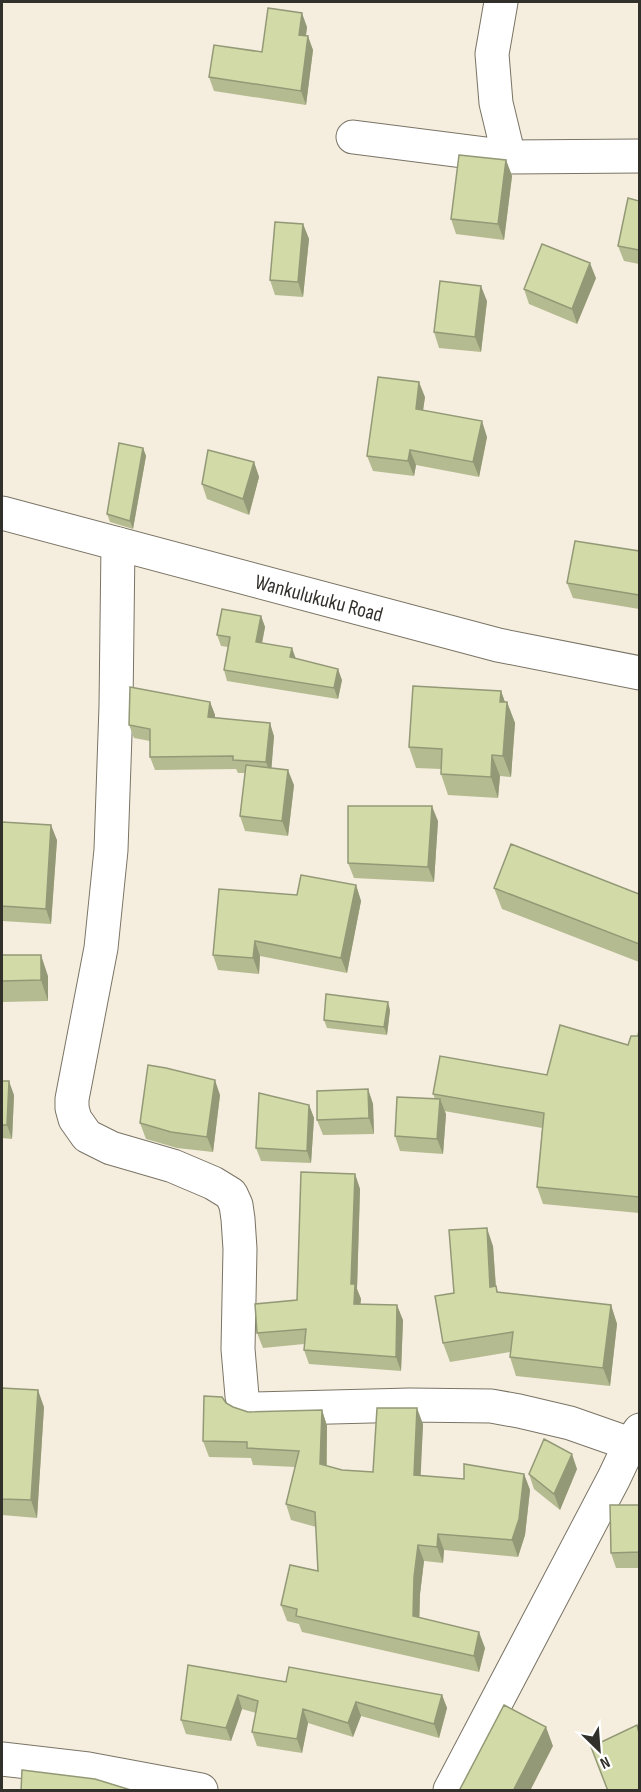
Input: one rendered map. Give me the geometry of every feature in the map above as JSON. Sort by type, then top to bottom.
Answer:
[{"type":"street","points":[[501,2],[492,54],[496,104],[509,157]]},
{"type":"street","points":[[353,137],[509,157],[639,156]]},
{"type":"street","name":"Wankulukuku Road","points":[[2,513],[488,643],[639,673]]},
{"type":"street","points":[[118,544],[111,850],[101,948],[72,1099],[75,1119],[87,1136],[111,1148],[173,1166],[231,1194],[236,1204],[240,1249],[238,1349],[245,1406],[254,1409],[410,1405],[491,1406],[635,1437],[450,1791]]},
{"type":"street","points":[[2,1760],[88,1769],[201,1791]]},
{"type":"building","points":[[268,8],[302,13],[299,35],[308,36],[301,91],[209,77],[214,45],[262,52]]},
{"type":"building","points":[[459,155],[506,160],[498,224],[451,219]]},
{"type":"building","points":[[628,198],[639,201],[639,250],[618,246]]},
{"type":"building","points":[[275,222],[303,224],[298,282],[270,280]]},
{"type":"building","points":[[542,244],[590,263],[572,309],[524,289]]},
{"type":"building","points":[[440,281],[481,286],[475,337],[434,332]]},
{"type":"building","points":[[378,377],[419,382],[416,409],[482,421],[473,462],[410,450],[408,461],[367,456]]},
{"type":"building","points":[[119,443],[143,448],[130,521],[107,514]]},
{"type":"building","points":[[208,450],[254,462],[243,499],[202,484]]},
{"type":"building","points":[[575,541],[639,551],[639,595],[567,583]]},
{"type":"building","points":[[222,609],[261,616],[256,642],[292,648],[290,657],[338,669],[334,688],[224,670],[230,637],[217,635]]},
{"type":"building","points":[[413,686],[501,691],[500,702],[507,702],[503,756],[492,755],[491,777],[441,774],[442,749],[409,747]]},
{"type":"building","points":[[130,687],[210,702],[208,717],[270,723],[266,762],[233,760],[233,756],[150,757],[150,729],[129,725]]},
{"type":"building","points":[[246,765],[288,770],[282,821],[240,816]]},
{"type":"building","points":[[348,806],[432,806],[428,867],[348,863]]},
{"type":"building","points":[[2,822],[51,825],[46,909],[2,906]]},
{"type":"building","points":[[511,844],[639,894],[639,944],[494,888]]},
{"type":"building","points":[[301,875],[356,885],[341,958],[255,941],[253,958],[213,955],[219,889],[297,895]]},
{"type":"building","points":[[2,955],[41,955],[41,980],[2,981]]},
{"type":"building","points":[[326,994],[388,1002],[384,1027],[324,1020]]},
{"type":"building","points":[[560,1025],[628,1045],[631,1036],[638,1036],[639,1031],[639,1197],[537,1187],[544,1113],[433,1094],[440,1056],[547,1075]]},
{"type":"building","points":[[148,1065],[215,1080],[207,1137],[171,1132],[140,1123]]},
{"type":"building","points":[[2,1081],[9,1081],[7,1125],[2,1125]]},
{"type":"building","points":[[368,1089],[369,1118],[317,1120],[317,1091]]},
{"type":"building","points":[[259,1093],[309,1105],[307,1151],[256,1148]]},
{"type":"building","points":[[397,1097],[440,1099],[437,1139],[395,1136]]},
{"type":"building","points":[[301,1172],[355,1174],[351,1284],[355,1284],[354,1304],[397,1305],[396,1357],[304,1350],[306,1329],[257,1333],[255,1304],[297,1300]]},
{"type":"building","points":[[487,1228],[490,1287],[496,1286],[497,1292],[611,1305],[603,1368],[510,1357],[513,1332],[443,1343],[435,1296],[454,1293],[449,1230]]},
{"type":"building","points":[[2,1388],[38,1390],[31,1500],[2,1499]]},
{"type":"building","points":[[204,1396],[222,1397],[226,1403],[248,1412],[322,1410],[320,1464],[342,1470],[373,1472],[377,1408],[417,1408],[414,1475],[464,1479],[464,1464],[524,1474],[519,1519],[512,1540],[438,1534],[437,1547],[418,1545],[413,1616],[479,1632],[474,1656],[296,1616],[297,1609],[281,1605],[290,1565],[318,1571],[315,1512],[286,1504],[299,1451],[247,1448],[247,1442],[203,1441]]},
{"type":"building","points":[[544,1439],[572,1454],[554,1494],[529,1474]]},
{"type":"building","points":[[610,1505],[639,1505],[639,1552],[611,1553]]},
{"type":"building","points":[[188,1665],[286,1682],[289,1667],[442,1695],[434,1724],[356,1702],[348,1723],[303,1709],[297,1739],[252,1732],[258,1701],[238,1695],[226,1728],[181,1720]]},
{"type":"building","points":[[504,1705],[546,1727],[513,1791],[459,1791]]},
{"type":"building","points":[[637,1725],[639,1791],[608,1791],[591,1747]]},
{"type":"building","points":[[22,1770],[95,1779],[134,1791],[21,1791]]}]
